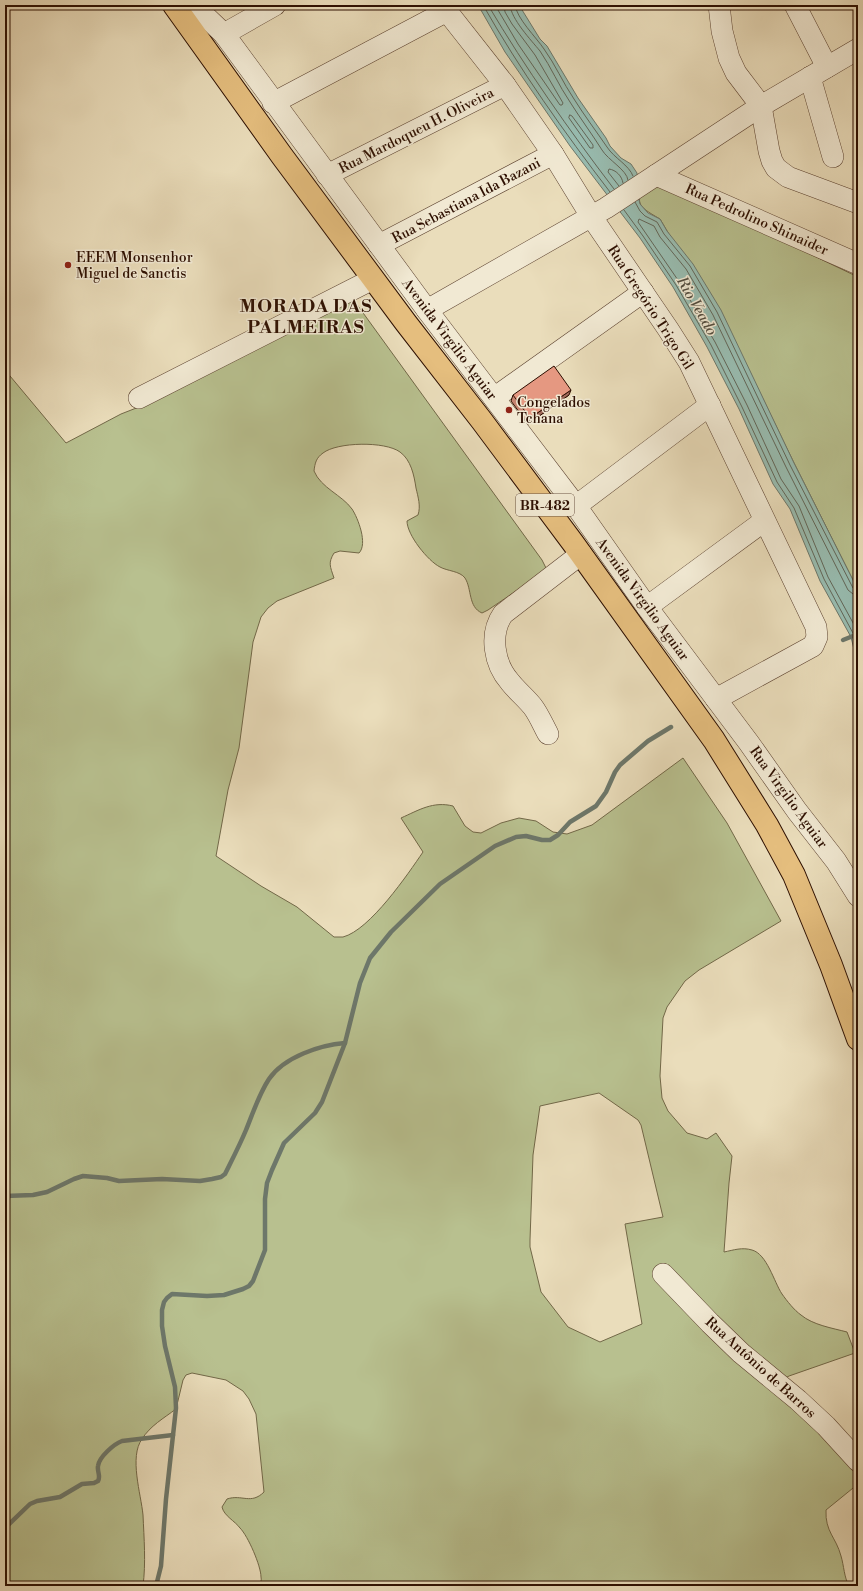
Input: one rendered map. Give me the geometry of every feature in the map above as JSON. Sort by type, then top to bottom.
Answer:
[{"type":"highway","name":"BR-482","points":[[174,5],[282,156],[373,279],[581,554],[714,740],[767,825],[794,875],[813,919],[858,1039]]},
{"type":"street","name":"Avenida Virgilio Aguiar","points":[[190,5],[203,14],[224,34],[273,103],[427,310],[576,506],[647,607],[716,699]]},
{"type":"street","points":[[224,34],[275,5]]},
{"type":"street","points":[[719,5],[722,31],[729,58],[736,73],[760,106],[772,161],[781,173],[804,184],[858,203]]},
{"type":"street","points":[[795,5],[819,72],[833,157]]},
{"type":"street","points":[[273,103],[444,8]]},
{"type":"street","name":"Rua Gregório Trigo Gil","points":[[444,8],[505,85],[553,154],[598,212],[643,292],[689,362],[816,627],[817,637],[813,646],[716,699]]},
{"type":"street","points":[[427,310],[598,212],[760,106],[858,49]]},
{"type":"street","name":"Rua Mardoqueu H. Oliveira","points":[[327,175],[505,85]]},
{"type":"street","name":"Rua Sebastiana Ida Bazani","points":[[380,245],[553,154]]},
{"type":"street","name":"Rua Pedrolino Shinaider","points":[[655,175],[858,264]]},
{"type":"street","points":[[139,398],[373,279]]},
{"type":"street","points":[[494,398],[643,292]]},
{"type":"street","points":[[576,506],[710,406]]},
{"type":"street","points":[[647,607],[764,521]]},
{"type":"street","points":[[548,734],[534,708],[509,682],[502,670],[495,642],[495,630],[498,621],[503,614],[581,554]]},
{"type":"street","name":"Rua Virgilio Aguiar","points":[[716,699],[801,816],[836,861],[858,896]]},
{"type":"street","name":"Rua Antônio de Barros","points":[[663,1274],[741,1353],[798,1400],[826,1426],[858,1461]]},
{"type":"green space","points":[[647,178],[729,215],[858,277],[858,590],[746,364],[660,219],[642,207],[640,203],[641,193]]},
{"type":"green space","points":[[353,299],[542,560],[547,570],[482,613],[474,607],[465,578],[457,572],[435,564],[424,554],[410,533],[407,521],[418,515],[419,505],[413,473],[404,455],[393,448],[361,444],[330,449],[323,453],[316,461],[314,471],[326,487],[348,504],[352,509],[357,518],[361,531],[363,544],[362,549],[359,553],[340,551],[334,553],[330,565],[334,578],[277,601],[268,608],[261,617],[253,642],[239,748],[228,790],[216,856],[261,886],[297,907],[334,937],[343,937],[354,932],[365,924],[376,913],[388,900],[423,852],[401,818],[426,807],[433,805],[453,806],[465,826],[473,832],[481,833],[501,823],[519,818],[536,821],[553,832],[567,834],[592,825],[683,758],[727,823],[781,921],[699,970],[685,981],[667,1007],[663,1018],[660,1076],[662,1098],[668,1111],[687,1133],[707,1139],[716,1133],[732,1156],[724,1252],[745,1249],[752,1250],[757,1253],[762,1257],[770,1269],[782,1294],[798,1313],[817,1324],[847,1332],[855,1353],[789,1376],[769,1387],[825,1439],[858,1476],[858,1484],[826,1510],[827,1524],[839,1549],[849,1586],[260,1586],[260,1572],[250,1544],[238,1525],[227,1516],[222,1507],[227,1499],[251,1499],[264,1492],[256,1414],[249,1399],[243,1391],[226,1380],[192,1373],[186,1375],[183,1380],[176,1409],[145,1434],[138,1447],[136,1465],[143,1515],[145,1559],[143,1586],[5,1586],[5,370],[66,443],[121,414],[149,403]],"holes":[[[599,1093],[638,1120],[641,1125],[663,1217],[625,1224],[642,1324],[600,1342],[568,1327],[541,1292],[530,1247],[533,1155],[540,1106]]]},
{"type":"water","name":"Rio Veado","points":[[478,5],[519,5],[540,39],[547,46],[578,98],[610,146],[621,158],[631,164],[637,173],[640,204],[648,213],[660,219],[667,231],[693,264],[721,310],[794,463],[858,590],[858,666],[851,637],[820,581],[790,509],[773,484],[739,409],[707,347],[673,287],[640,238],[570,146],[505,52]]},
{"type":"building","points":[[554,366],[571,390],[530,418],[513,395]]},
{"type":"waterway","points":[[843,640],[858,634]]},
{"type":"waterway","points":[[156,1586],[161,1566],[166,1499],[176,1408],[175,1387],[165,1346],[162,1326],[162,1310],[164,1302],[172,1294],[207,1296],[224,1295],[243,1289],[249,1286],[253,1281],[265,1250],[265,1199],[267,1183],[284,1143],[315,1113],[322,1102],[345,1043],[360,983],[370,958],[391,932],[440,884],[495,846],[516,837],[526,836],[542,840],[550,840],[558,835],[570,822],[596,806],[606,792],[615,772],[620,765],[648,741],[671,727]]},
{"type":"waterway","points":[[5,1196],[33,1195],[47,1192],[83,1176],[107,1178],[119,1181],[162,1179],[200,1181],[221,1177],[225,1174],[238,1148],[262,1091],[276,1071],[293,1058],[314,1049],[345,1043]]},
{"type":"waterway","points":[[5,1528],[30,1504],[37,1501],[60,1497],[82,1484],[94,1483],[98,1481],[99,1462],[107,1451],[122,1441],[173,1435]]},
{"type":"place","name":"EEEM Monsenhor Miguel de Sanctis","points":[[68,265]]},
{"type":"place","name":"Congelados Tchana","points":[[509,410]]},
{"type":"district","name":"MORADA DAS PALMEIRAS","points":[[306,316]]}]
